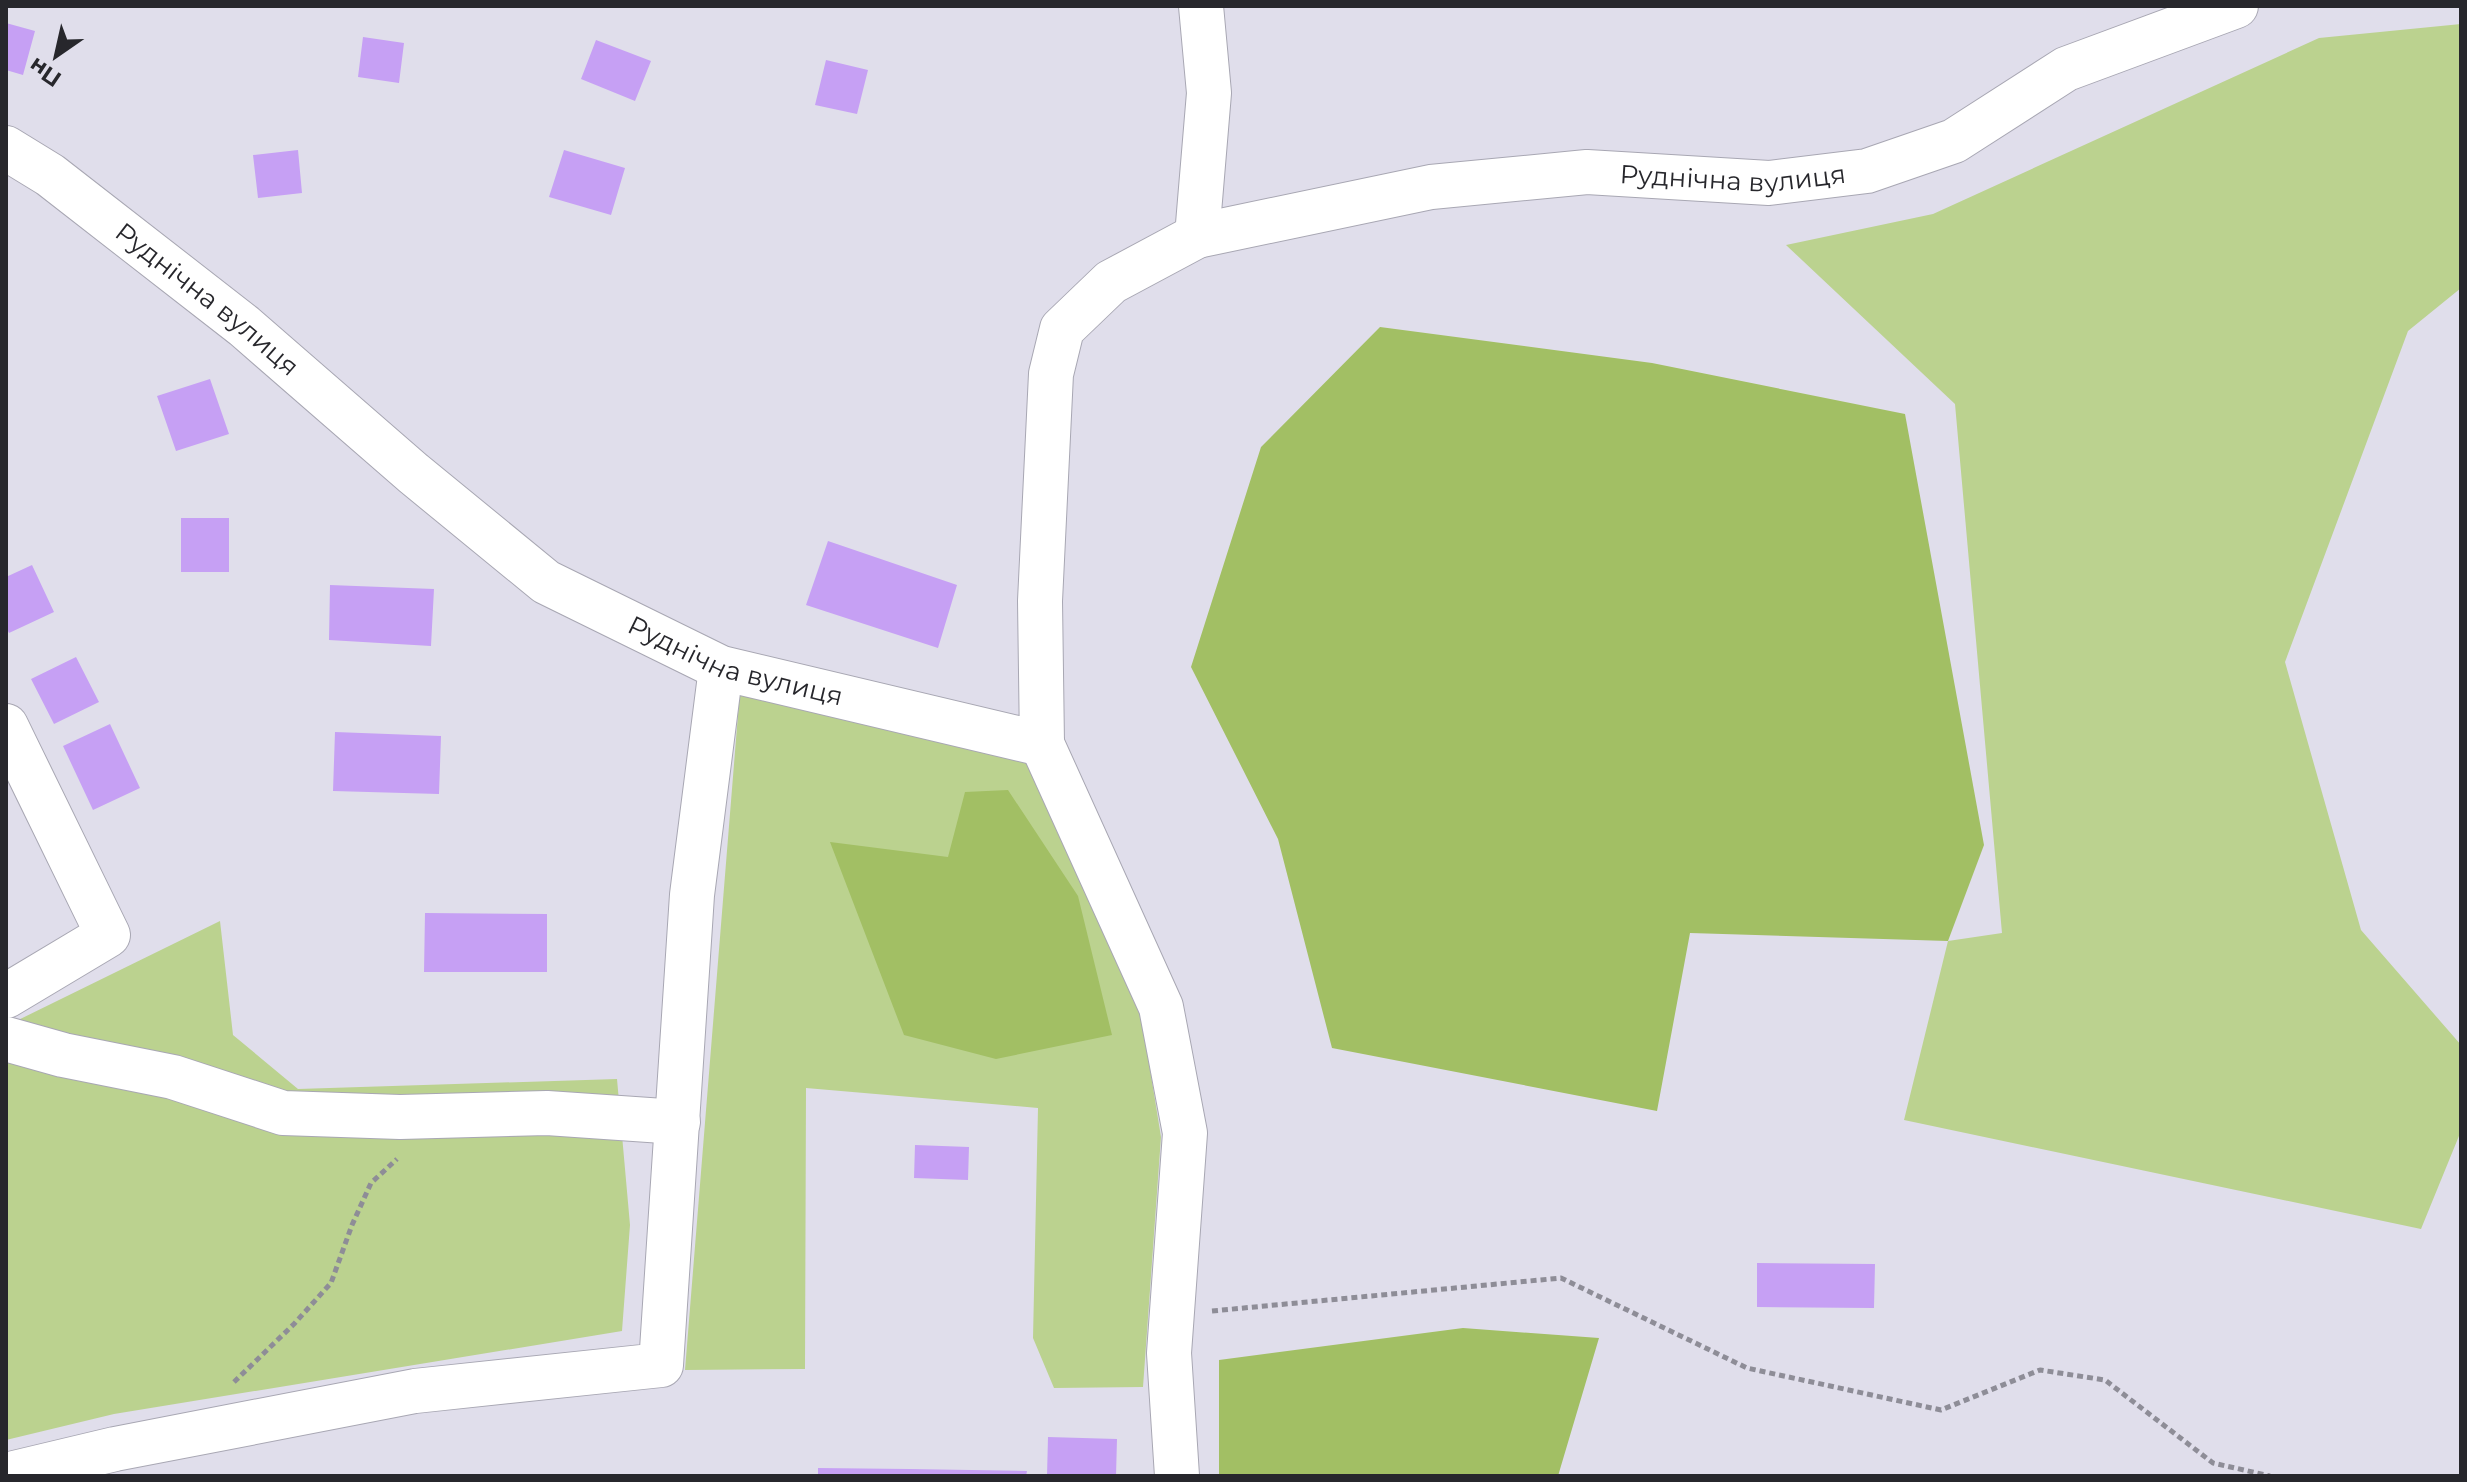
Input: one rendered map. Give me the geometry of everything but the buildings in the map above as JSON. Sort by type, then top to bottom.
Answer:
[{"type":"street","points":[[1197,236],[1209,93],[1201,6]]},
{"type":"street","name":"Руднічна вулиця","points":[[6,148],[50,175],[244,326],[413,473],[546,582],[721,668],[1042,744],[1040,601],[1051,374],[1062,329],[1111,282],[1197,236],[1431,187],[1587,172],[1769,183],[1867,171],[1954,141],[2066,69],[2236,6]]},
{"type":"street","points":[[6,1475],[118,1462],[415,1391],[661,1365],[692,895],[721,668]]},
{"type":"street","points":[[6,726],[108,935],[6,996]]},
{"type":"street","points":[[1042,744],[1161,1007],[1185,1133],[1169,1353],[1177,1476]]},
{"type":"street","points":[[6,1039],[63,1055],[173,1077],[283,1113],[400,1117],[547,1113],[678,1122]]},
{"type":"path","points":[[228,1387],[294,1324],[331,1283],[371,1183],[399,1158]]},
{"type":"path","points":[[1171,1314],[1561,1278],[1747,1368],[1941,1410],[2040,1370],[2105,1380],[2213,1463],[2270,1476]]},
{"type":"green space","points":[[2461,24],[2461,288],[2408,331],[2285,662],[2361,930],[2461,1045],[2461,1131],[2421,1229],[1904,1120],[1948,941],[2002,933],[1955,404],[1786,245],[1933,214],[2319,38]]},
{"type":"green space","points":[[1380,327],[1652,363],[1905,414],[1984,845],[1948,941],[1690,933],[1657,1111],[1332,1048],[1278,839],[1191,667],[1261,447]]},
{"type":"green space","points":[[740,690],[1026,759],[1141,1013],[1161,1137],[1143,1387],[1054,1388],[1033,1338],[1038,1108],[806,1088],[805,1369],[685,1370]]},
{"type":"green space","points":[[1008,790],[1078,896],[1112,1035],[996,1059],[904,1035],[830,842],[948,857],[965,792]]},
{"type":"green space","points":[[220,921],[233,1035],[298,1089],[617,1079],[630,1225],[622,1331],[114,1414],[6,1440],[6,1026]]},
{"type":"green space","points":[[1463,1328],[1599,1338],[1558,1476],[1219,1476],[1219,1360]]}]
